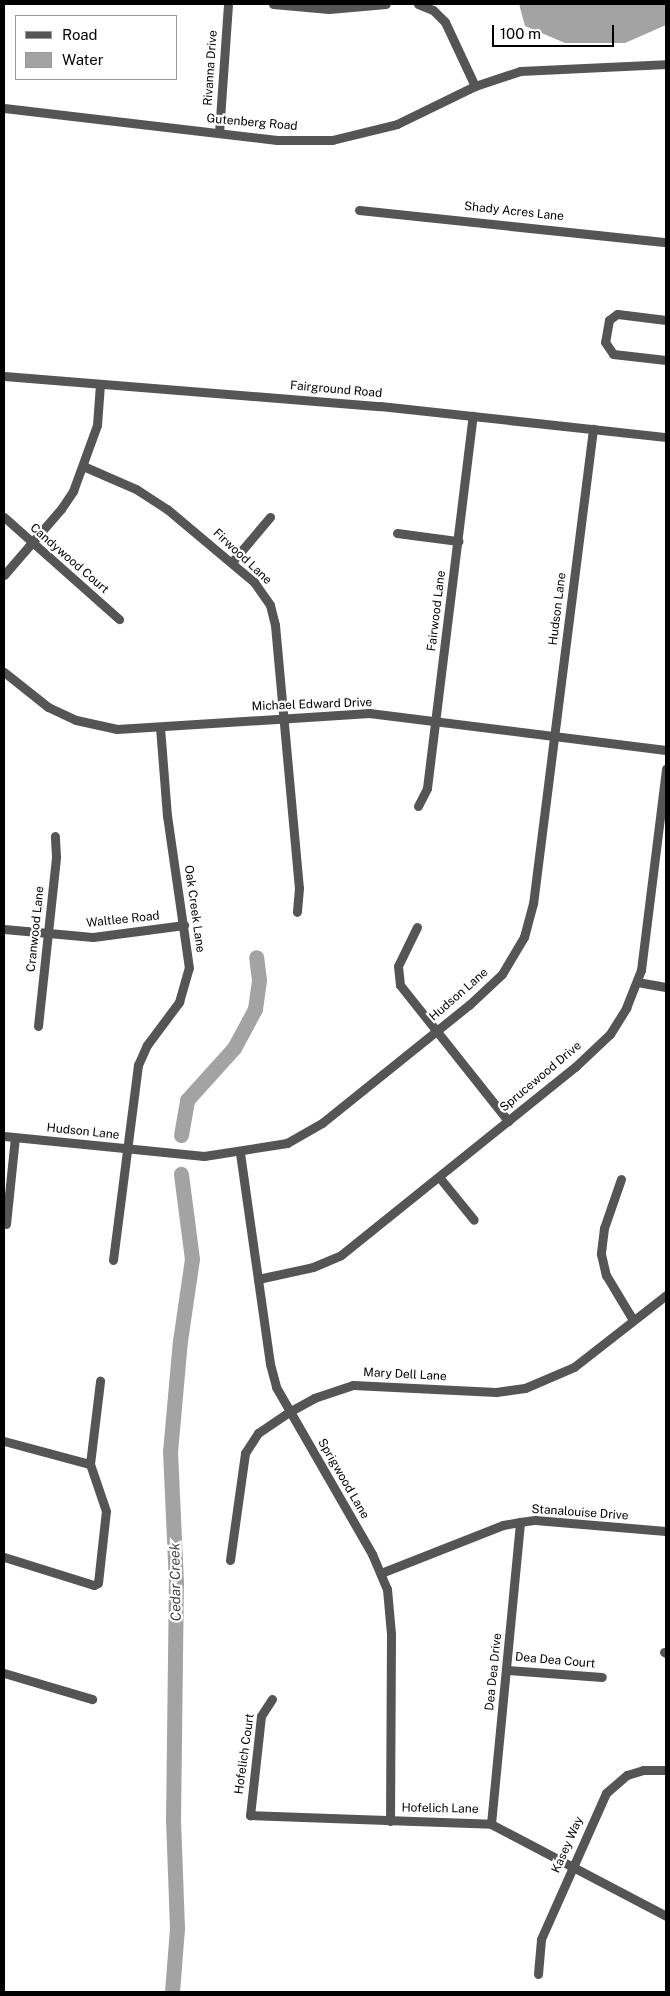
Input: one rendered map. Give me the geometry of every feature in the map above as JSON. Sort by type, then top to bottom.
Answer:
[{"type":"street","name":"Rivanna Drive","points":[[219,133],[228,4]]},
{"type":"street","points":[[273,4],[329,9],[386,4]]},
{"type":"street","points":[[418,4],[433,10],[445,22],[475,86]]},
{"type":"street","name":"Gutenberg Road","points":[[4,108],[294,141],[360,135],[398,124],[475,86],[529,70],[666,64]]},
{"type":"street","name":"Shady Acres Lane","points":[[359,210],[666,242]]},
{"type":"street","points":[[666,320],[617,314],[609,320],[605,342],[613,354],[666,360]]},
{"type":"street","name":"Fairground Road","points":[[4,376],[473,416],[666,437]]},
{"type":"street","points":[[4,575],[61,509],[83,466],[97,425],[100,384]]},
{"type":"street","name":"Fairwood Lane","points":[[418,806],[427,788],[473,416]]},
{"type":"street","name":"Hudson Lane","points":[[4,1136],[204,1156],[240,1153],[279,1146],[308,1133],[435,1032],[498,979],[524,937],[533,904],[593,429]]},
{"type":"street","name":"Firwood Lane","points":[[83,466],[155,500],[232,562],[262,591],[273,616],[299,888],[297,912]]},
{"type":"street","name":"Candywood Court","points":[[4,517],[119,619]]},
{"type":"street","points":[[232,562],[270,517]]},
{"type":"street","points":[[397,533],[458,541]]},
{"type":"street","name":"Michael Edward Drive","points":[[4,672],[48,708],[76,720],[117,729],[282,717],[369,713],[666,750]]},
{"type":"street","name":"Oak Creek Lane","points":[[114,1260],[125,1149],[138,1065],[147,1045],[179,1002],[187,982],[189,952],[167,816],[160,727]]},
{"type":"street","name":"Sprucewood Drive","points":[[258,1279],[333,1260],[508,1122],[575,1067],[610,1034],[637,982],[641,970],[666,769]]},
{"type":"street","name":"Cranwood Lane","points":[[38,1026],[56,857],[54,836]]},
{"type":"street","name":"Waltlee Road","points":[[4,929],[48,934],[107,937],[184,925]]},
{"type":"street","points":[[417,927],[401,956],[398,979],[405,994],[508,1122]]},
{"type":"street","points":[[637,982],[666,987]]},
{"type":"street","points":[[6,1224],[15,1138]]},
{"type":"street","name":"Sprigwood Lane","points":[[240,1153],[273,1378],[289,1412],[381,1573],[391,1612],[390,1821]]},
{"type":"street","points":[[439,1177],[474,1220]]},
{"type":"street","points":[[621,1178],[604,1228],[601,1254],[606,1275],[633,1320]]},
{"type":"street","name":"Mary Dell Lane","points":[[230,1560],[245,1453],[258,1433],[289,1412],[314,1398],[353,1385],[496,1392],[525,1388],[574,1367],[666,1295]]},
{"type":"street","points":[[4,1557],[96,1585],[106,1511],[102,1492],[90,1464],[100,1381]]},
{"type":"street","points":[[4,1441],[90,1464]]},
{"type":"street","name":"Stanalouise Drive","points":[[381,1573],[503,1525],[520,1522],[535,1520],[666,1531]]},
{"type":"street","name":"Dea Dea Drive","points":[[491,1824],[520,1522]]},
{"type":"street","name":"Dea Dea Court","points":[[506,1670],[602,1677]]},
{"type":"street","points":[[4,1673],[92,1699]]},
{"type":"street","name":"Hofelich Court","points":[[250,1815],[261,1716],[272,1699]]},
{"type":"street","name":"Kasey Way","points":[[538,1974],[541,1939],[572,1865],[606,1793],[615,1782],[643,1770],[666,1770]]},
{"type":"street","name":"Hofelich Lane","points":[[250,1815],[491,1824],[666,1916]]},
{"type":"water","points":[[519,4],[666,4],[666,25],[625,43],[565,43],[525,26]]},
{"type":"waterway","name":"Cedar Creek","points":[[181,1135],[187,1100],[234,1048],[255,1009],[259,980],[256,957]]},
{"type":"waterway","name":"Cedar Creek","points":[[172,1992],[177,1928],[173,1821],[176,1583],[170,1452],[180,1341],[192,1259],[181,1174]]}]
